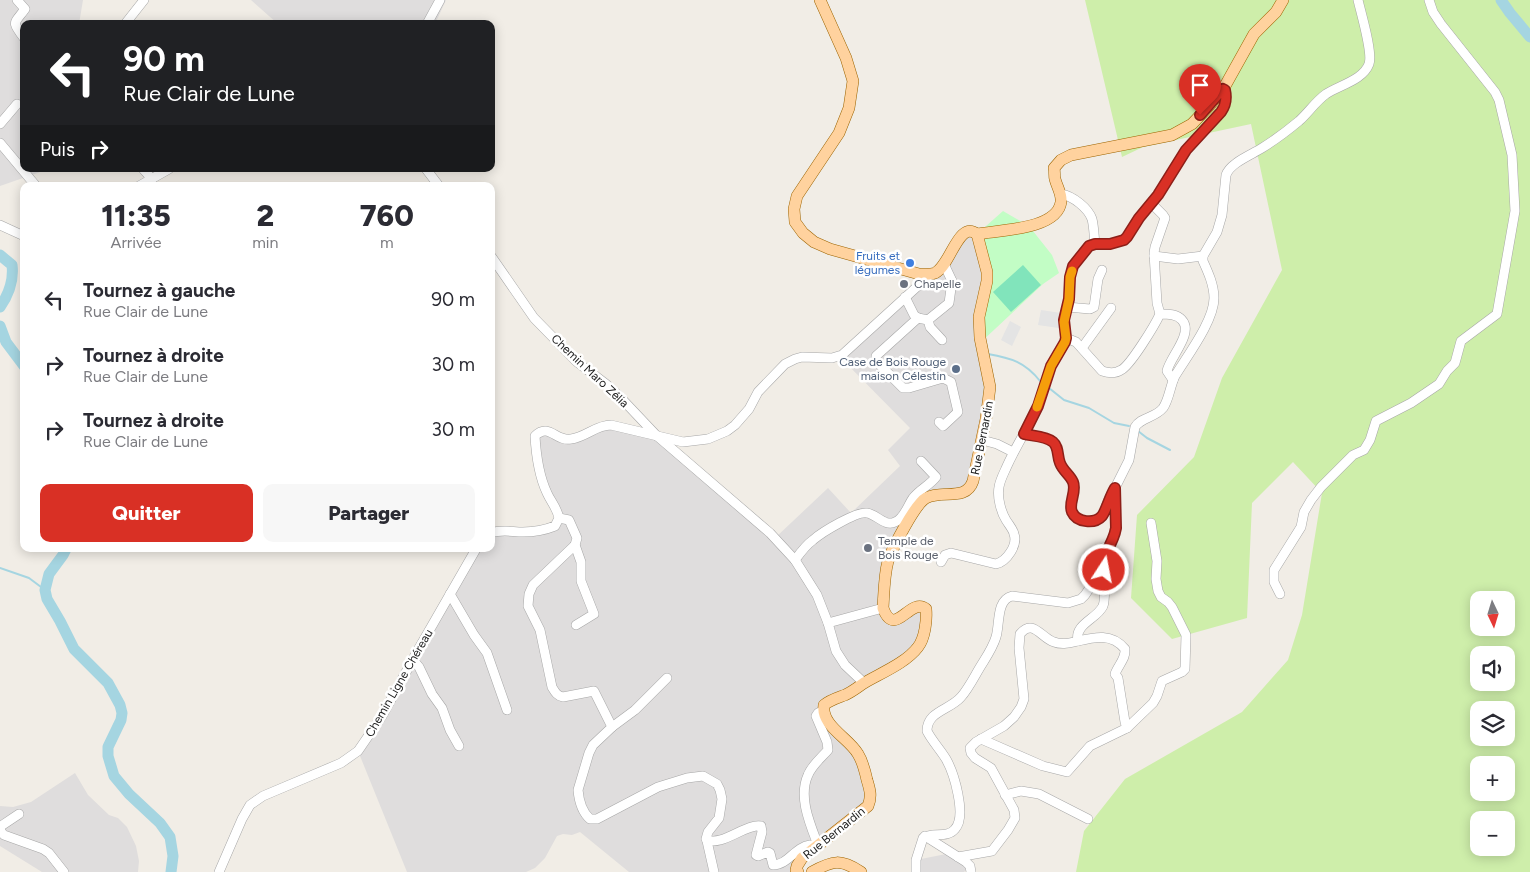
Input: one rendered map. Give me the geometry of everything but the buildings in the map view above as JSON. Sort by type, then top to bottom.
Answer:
[{"type":"main road","points":[[820,0],[846,58],[853,81],[849,108],[839,133],[797,196],[794,208],[795,222],[802,233],[814,242],[830,249],[919,274],[931,274],[939,270],[950,256],[961,235],[966,231],[973,230],[977,234],[1029,226],[1049,220],[1057,213],[1061,203],[1061,194],[1055,178],[1054,168],[1061,160],[1071,155],[1172,135],[1192,124],[1210,106],[1223,89],[1254,34],[1276,12],[1284,0]]},
{"type":"main road","name":"Rue Bernardin","points":[[883,608],[888,560],[916,507],[924,499],[935,494],[961,493],[970,488],[973,481],[989,404],[990,386],[980,338],[979,317],[987,281],[977,234]]},
{"type":"main road","points":[[824,710],[824,705],[829,701],[845,695],[889,669],[919,646],[926,610],[918,606],[894,620],[888,618],[883,608]]},
{"type":"main road","name":"Rue Bernardin","points":[[798,872],[796,870],[799,863],[816,847],[868,806],[871,799],[871,792],[859,755],[852,745],[829,723],[824,716],[824,710]]},
{"type":"main road","name":"Rue Bernardin","points":[[812,872],[832,862],[840,862],[849,864],[862,872]]},
{"type":"street","points":[[17,0],[25,9],[15,24],[20,33]]},
{"type":"street","points":[[128,20],[144,0]]},
{"type":"street","points":[[429,20],[440,0]]},
{"type":"street","points":[[1024,434],[1049,439],[1054,443],[1061,466],[1073,482],[1071,510],[1079,520],[1090,521],[1104,514],[1109,499],[1129,460],[1135,427],[1164,407],[1173,380],[1209,318],[1213,304],[1213,292],[1203,256],[1217,232],[1222,215],[1228,169],[1231,165],[1248,157],[1284,133],[1325,95],[1359,77],[1366,71],[1370,62],[1370,53],[1358,0]]},
{"type":"street","points":[[1280,594],[1274,582],[1274,570],[1300,528],[1304,512],[1321,487],[1353,455],[1364,450],[1370,440],[1376,421],[1411,403],[1439,384],[1447,371],[1455,363],[1461,342],[1497,314],[1515,211],[1512,155],[1499,100],[1495,92],[1441,24],[1433,12],[1429,0]]},
{"type":"street","points":[[940,562],[945,555],[951,553],[992,563],[1000,563],[1006,558],[1014,544],[1014,533],[1004,516],[998,490],[1000,481],[1040,400],[1051,366],[1061,351],[1066,338],[1064,322],[1071,289],[1070,277],[1073,266],[1089,246],[1095,244],[1104,245],[1124,240],[1127,237],[1152,204],[1186,150],[1225,106],[1226,94],[1223,89]]},
{"type":"street","points":[[0,124],[17,104]]},
{"type":"street","points":[[0,142],[20,166]]},
{"type":"street","points":[[25,172],[33,182]]},
{"type":"street","points":[[145,172],[152,179]]},
{"type":"street","points":[[146,182],[164,172]]},
{"type":"street","points":[[428,172],[437,182]]},
{"type":"street","points":[[1061,194],[1067,195],[1085,208],[1092,218],[1095,244]]},
{"type":"street","points":[[1066,338],[1076,342],[1107,373],[1118,372],[1127,366],[1160,314],[1157,303],[1154,256],[1164,218],[1152,204]]},
{"type":"street","points":[[0,225],[20,234]]},
{"type":"street","points":[[1154,256],[1178,259],[1203,256]]},
{"type":"street","name":"Chemin Maro Zélia","points":[[495,262],[534,318],[577,362],[620,397],[656,435],[775,538],[795,560],[816,595],[828,623],[834,646],[844,665],[864,683]]},
{"type":"street","points":[[928,320],[949,303],[952,281],[944,264]]},
{"type":"street","points":[[1067,307],[1094,308],[1098,279],[1102,270]]},
{"type":"street","points":[[495,532],[502,530],[525,532],[546,530],[555,526],[559,518],[557,509],[547,494],[540,468],[535,436],[540,432],[552,432],[560,438],[571,439],[602,425],[611,425],[683,442],[708,439],[727,431],[744,416],[758,392],[785,364],[802,357],[832,358],[842,355],[931,274]]},
{"type":"street","points":[[905,297],[914,315],[928,320]]},
{"type":"street","points":[[1082,348],[1111,308]]},
{"type":"street","points":[[1160,314],[1176,316],[1185,325],[1185,333],[1168,368],[1168,374],[1173,380]]},
{"type":"street","points":[[918,318],[876,356],[876,361],[903,388],[942,378],[951,382],[958,412],[943,426],[939,422]]},
{"type":"street","points":[[928,320],[930,327],[942,340]]},
{"type":"street","points":[[982,440],[997,444],[1013,452]]},
{"type":"street","points":[[795,560],[812,540],[850,517],[865,512],[889,523],[896,522],[917,494],[936,477],[921,461]]},
{"type":"street","points":[[916,872],[916,860],[921,842],[925,836],[950,833],[955,829],[960,814],[958,795],[949,766],[927,731],[928,720],[960,698],[966,691],[996,639],[1002,604],[1006,599],[1012,596],[1074,602],[1081,599],[1089,590],[1115,534],[1115,488]]},
{"type":"street","points":[[559,518],[569,520],[577,538],[575,545],[533,585],[529,594],[528,606],[540,630],[552,687],[555,692],[563,697],[594,690],[612,727]]},
{"type":"street","points":[[981,739],[1044,766],[1067,772],[1090,746],[1127,728],[1153,703],[1158,696],[1162,681],[1185,669],[1186,635],[1172,607],[1161,597],[1158,591],[1156,579],[1157,561],[1151,523]]},
{"type":"street","points":[[575,545],[581,562],[581,581],[594,614],[576,625]]},
{"type":"street","name":"Chemin Ligne Chéreau","points":[[219,872],[250,805],[263,796],[341,763],[358,751],[382,716],[474,552]]},
{"type":"street","points":[[1078,641],[1078,632],[1102,608],[1104,603],[1104,570],[1103,565],[1100,564]]},
{"type":"street","points":[[450,594],[487,653],[507,710]]},
{"type":"street","points":[[828,623],[883,608]]},
{"type":"street","points":[[958,857],[992,850],[1015,818],[1014,810],[991,768],[975,758],[970,748],[981,739],[1004,726],[1014,717],[1024,702],[1019,648],[1022,630],[1032,628],[1047,639],[1057,643],[1070,643],[1099,637],[1107,638],[1122,646],[1125,654],[1124,658],[1115,674],[1118,678],[1127,728]]},
{"type":"street","points":[[412,660],[419,667],[432,694],[442,708],[450,730],[459,746]]},
{"type":"street","points":[[667,678],[635,710],[612,727],[593,745],[578,790],[578,796],[584,814],[590,819],[596,818],[658,787],[687,778],[703,776],[717,784],[722,800],[719,818],[708,832],[706,839],[714,872]]},
{"type":"street","points":[[816,847],[805,803],[805,785],[811,769],[828,750],[827,742],[816,716],[824,710]]},
{"type":"street","points":[[1005,795],[1021,791],[1040,794],[1088,818]]},
{"type":"street","points":[[20,814],[1,826],[0,831],[4,835],[43,849],[49,853],[64,872]]},
{"type":"street","points":[[707,841],[712,842],[757,825],[761,826],[762,832],[756,854],[758,856],[770,853],[773,865],[788,859],[803,846],[810,845],[816,847]]},
{"type":"street","points":[[925,836],[970,866],[971,872]]},
{"type":"shaded area","points":[[0,0],[83,0],[80,20],[20,20],[20,172],[40,172],[0,186]]},
{"type":"shaded area","points":[[251,0],[446,0],[437,20],[274,20]]},
{"type":"shaded area","points":[[973,230],[987,272],[981,305],[990,387],[971,487],[924,499],[888,561],[888,618],[923,607],[919,646],[824,710],[852,745],[871,799],[813,848],[798,872],[629,872],[580,832],[572,835],[563,834],[557,836],[545,858],[535,868],[526,872],[407,872],[358,751],[474,552],[495,552],[495,533],[546,530],[559,518],[547,493],[536,446],[540,432],[566,440],[602,425],[656,435],[775,538],[828,488],[851,513],[900,466],[888,450],[910,428],[839,356]]},
{"type":"shaded area","points":[[1041,310],[1061,313],[1059,328],[1038,325]]},
{"type":"shaded area","points":[[1010,321],[1021,327],[1012,346],[1001,340]]},
{"type":"shaded area","points":[[75,773],[88,795],[109,815],[118,818],[127,827],[136,846],[139,861],[138,872],[42,872],[0,846],[0,806],[13,807],[31,802]]},
{"type":"shaded area","points":[[951,853],[970,866],[964,872],[916,872],[916,860]]},
{"type":"green space","points":[[1085,0],[1530,0],[1530,872],[1076,872],[1084,831],[1125,779],[1242,712],[1288,660],[1302,615],[1322,493],[1293,462],[1252,503],[1247,618],[1172,639],[1131,598],[1137,515],[1194,457],[1222,378],[1282,270],[1251,124],[1143,147],[1122,157]]},
{"type":"green space","points":[[1003,211],[1029,226],[1052,255],[1059,273],[1043,284],[980,343],[987,281],[977,234]]},
{"type":"green space","points":[[1023,265],[1041,285],[1011,312],[993,292]]},
{"type":"waterway","points":[[1501,0],[1530,37]]},
{"type":"waterway","points":[[0,255],[12,265],[10,287],[0,307]]},
{"type":"waterway","points":[[0,326],[6,342],[20,361]]},
{"type":"waterway","points":[[988,354],[1004,357],[1023,365],[1040,381]]},
{"type":"waterway","points":[[1049,388],[1064,400],[1089,408],[1114,423],[1129,426]]},
{"type":"waterway","points":[[1138,431],[1170,450]]},
{"type":"waterway","points":[[64,552],[49,574],[45,590],[47,599],[74,649],[108,683],[120,705],[121,720],[108,747],[108,756],[114,776],[129,794],[160,823],[170,837],[173,856],[171,872]]},
{"type":"waterway","points":[[0,568],[29,578],[45,590]]},
{"type":"slow traffic","points":[[1037,407],[1051,366],[1065,342],[1064,322],[1071,289],[1070,277],[1072,271]]},
{"type":"place","name":"Fruits et légumes","points":[[910,263]]},
{"type":"place","name":"Chapelle","points":[[904,284]]},
{"type":"place","name":"Case de Bois Rouge maison Célestin","points":[[956,369]]},
{"type":"place","name":"Temple de Bois Rouge","points":[[868,548]]},
{"type":"route","points":[[1104,570],[1103,565],[1100,564],[1110,546],[1116,528],[1115,488],[1104,514],[1090,521],[1079,520],[1071,510],[1073,482],[1061,466],[1054,443],[1049,439],[1024,434],[1038,406],[1051,366],[1065,342],[1064,320],[1071,289],[1070,277],[1073,266],[1089,246],[1110,244],[1124,240],[1127,237],[1139,218],[1152,204],[1186,150],[1221,112],[1225,106],[1225,90],[1223,89],[1210,106],[1200,115]]}]
